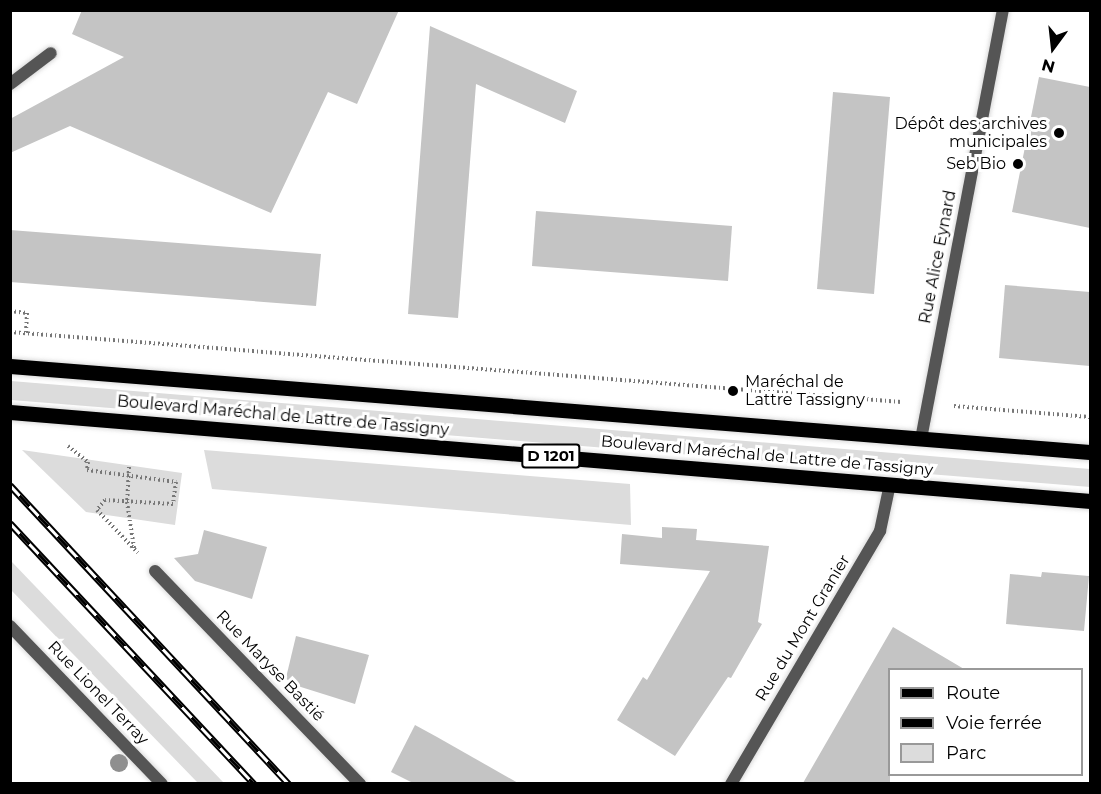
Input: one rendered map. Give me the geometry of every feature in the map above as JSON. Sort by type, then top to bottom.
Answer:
[{"type":"main road","name":"Boulevard Maréchal de Lattre de Tassigny","points":[[10,366],[1090,452]]},
{"type":"main road","name":"Boulevard Maréchal de Lattre de Tassigny","points":[[10,412],[1090,501]]},
{"type":"street","name":"Rue Alice Eynard","points":[[921,439],[1003,10]]},
{"type":"street","points":[[10,84],[51,53]]},
{"type":"street","name":"Rue du Mont Granier","points":[[731,783],[880,531],[890,484]]},
{"type":"street","name":"Rue Maryse Bastié","points":[[156,571],[360,783]]},
{"type":"street","name":"Rue Lionel Terray","points":[[10,626],[162,783]]},
{"type":"path","points":[[10,311],[27,313],[26,333]]},
{"type":"path","points":[[10,332],[1090,417]]},
{"type":"path","points":[[79,371],[83,338]]},
{"type":"path","points":[[56,416],[63,442],[88,462],[87,470],[176,482],[173,504],[105,500],[97,510],[156,571]]},
{"type":"path","points":[[129,467],[127,502],[134,549]]},
{"type":"green space","points":[[11,381],[1090,469],[1090,487],[11,400]]},
{"type":"green space","points":[[22,450],[182,473],[175,525],[86,512]]},
{"type":"green space","points":[[204,450],[630,484],[631,525],[212,489]]},
{"type":"green space","points":[[10,561],[224,783],[198,783],[11,590]]},
{"type":"building","points":[[82,10],[399,10],[357,104],[328,92],[271,213],[70,126],[10,153],[10,119],[124,57],[72,34]]},
{"type":"building","points":[[430,26],[577,91],[565,123],[476,84],[458,318],[408,314]]},
{"type":"building","name":"Dépôt des archives municipales","points":[[1039,77],[1090,87],[1090,228],[1012,212]]},
{"type":"building","points":[[833,92],[890,97],[874,294],[817,289]]},
{"type":"building","points":[[536,211],[732,226],[728,281],[532,266]]},
{"type":"building","points":[[10,230],[321,254],[316,306],[10,282]]},
{"type":"building","points":[[1005,285],[1090,292],[1090,366],[999,358]]},
{"type":"building","points":[[662,527],[697,529],[696,540],[769,546],[758,622],[762,624],[731,678],[728,677],[675,756],[617,720],[643,677],[647,680],[710,571],[620,564],[622,534],[662,538]]},
{"type":"building","points":[[204,530],[267,547],[252,599],[195,581],[174,558],[198,554]]},
{"type":"building","points":[[1042,572],[1089,576],[1084,631],[1006,624],[1010,574],[1041,577]]},
{"type":"building","points":[[893,627],[962,668],[888,668],[888,776],[890,776],[890,783],[803,783]]},
{"type":"building","points":[[296,636],[369,655],[355,704],[285,682]]},
{"type":"building","points":[[415,725],[518,783],[413,783],[391,772]]},
{"type":"railway","points":[[10,485],[289,784]]},
{"type":"railway","points":[[10,523],[254,784]]},
{"type":"place","name":"Dépôt des archives municipales","points":[[1059,133]]},
{"type":"place","name":"Seb'Bio","points":[[1018,164]]},
{"type":"place","name":"Maréchal de Lattre Tassigny","points":[[733,391]]}]
